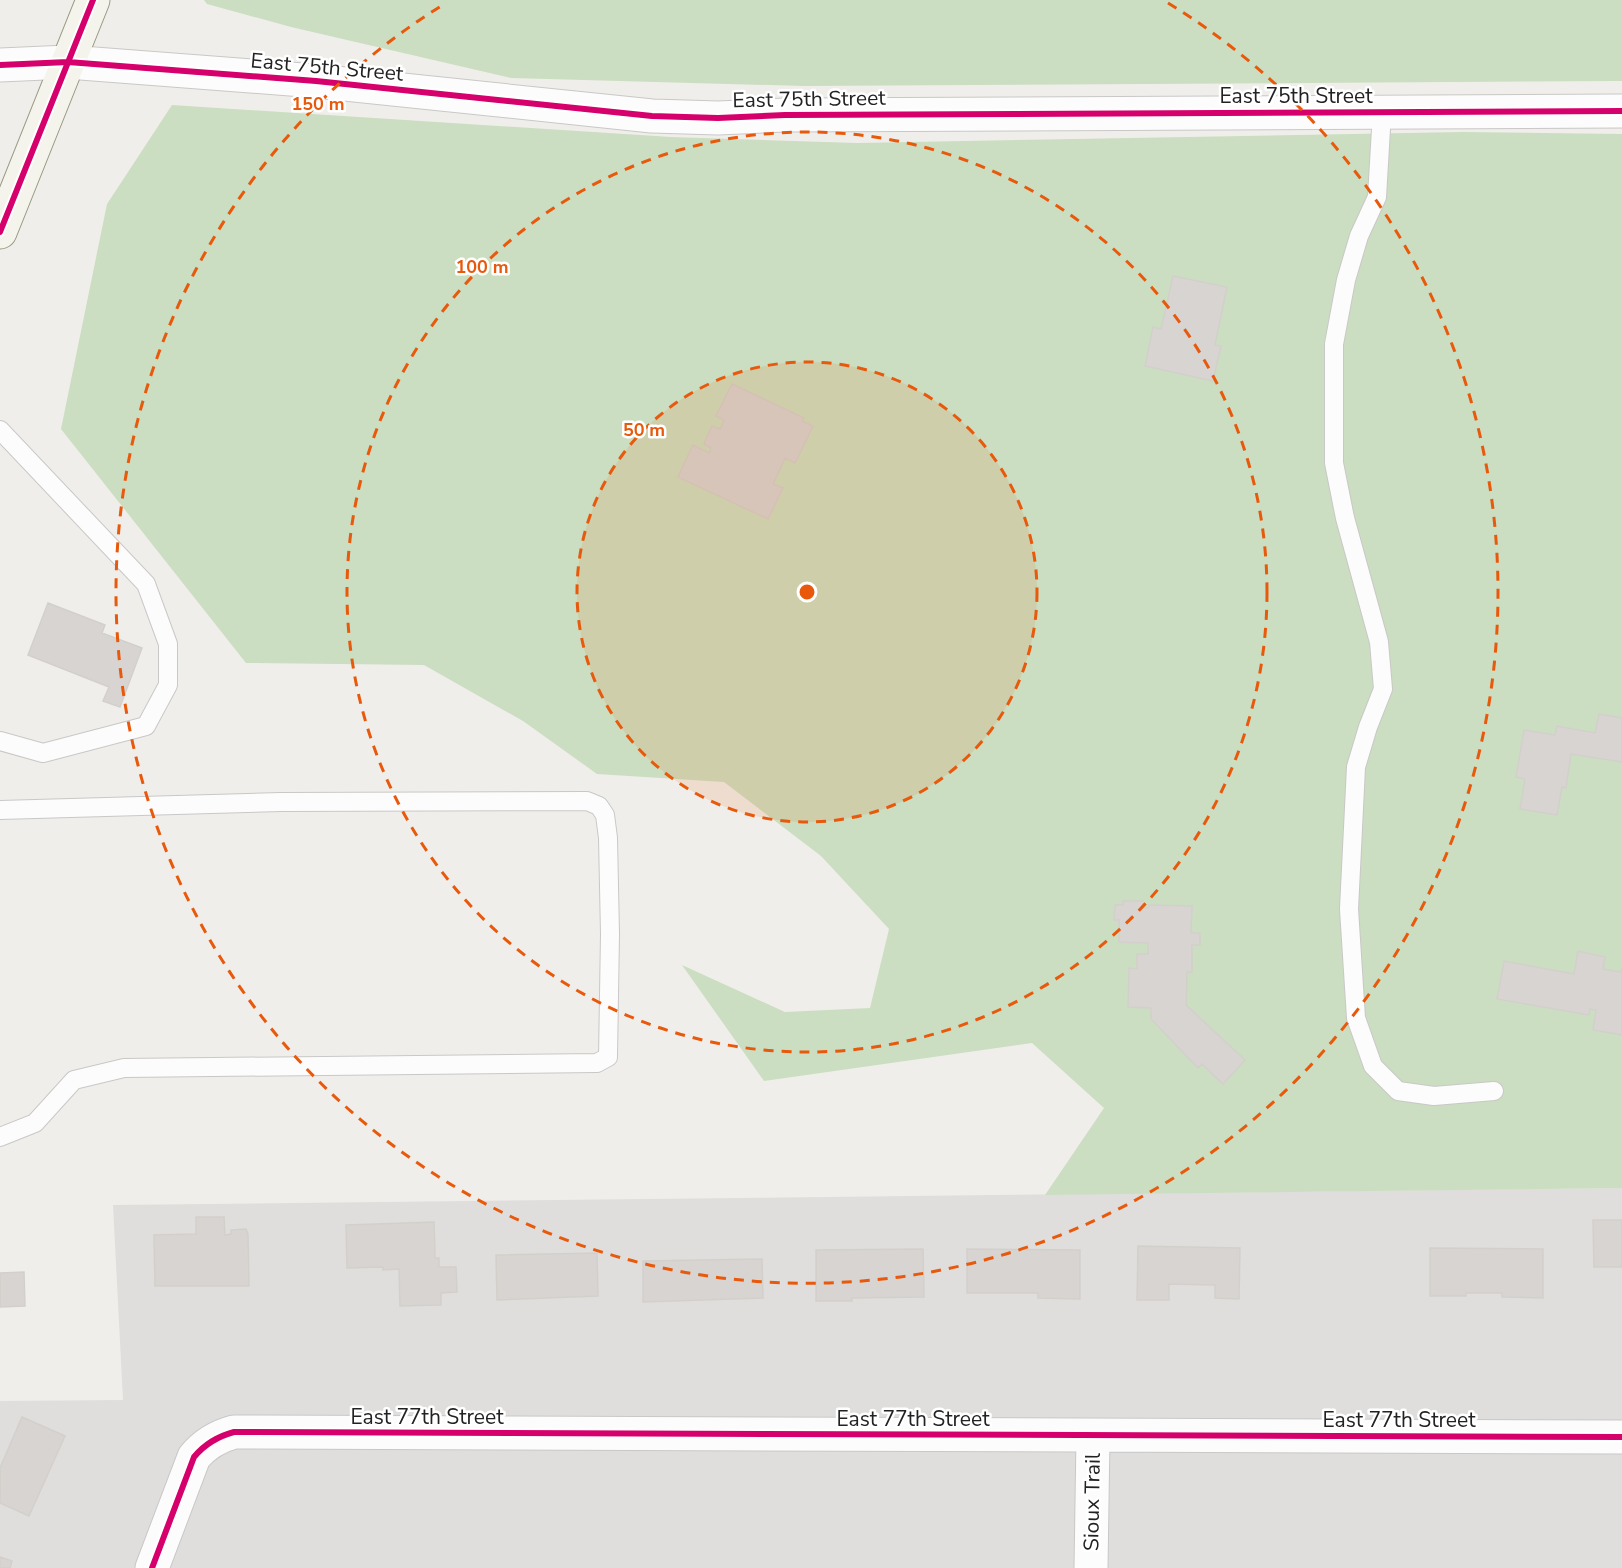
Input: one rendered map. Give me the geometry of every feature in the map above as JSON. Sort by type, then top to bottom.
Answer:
[{"type":"main road","points":[[0,232],[93,0]]},
{"type":"street","name":"East 75th Street","points":[[0,65],[68,62],[316,81],[652,116],[718,118],[785,115],[1622,111]]},
{"type":"street","name":"East 77th Street","points":[[152,1568],[194,1457],[225,1434],[234,1432],[1093,1437],[1622,1437]]},
{"type":"street","name":"Sioux Trail","points":[[1091,1568],[1093,1437]]},
{"type":"lane","points":[[1382,112],[1377,197],[1359,236],[1346,280],[1334,344],[1334,463],[1345,518],[1379,642],[1383,689],[1356,767],[1348,909],[1356,1018],[1373,1066],[1398,1092],[1434,1096],[1494,1091]]},
{"type":"lane","points":[[0,430],[146,584],[168,644],[168,685],[146,726],[43,753],[0,741]]},
{"type":"lane","points":[[0,810],[281,802],[587,801],[599,806],[605,815],[608,838],[610,934],[608,1057],[597,1063],[123,1068],[74,1080],[34,1123],[0,1137]]},
{"type":"shaded area","points":[[1622,1188],[1622,1568],[0,1568],[0,1401],[123,1400],[113,1205]]},
{"type":"green space","points":[[204,0],[1622,0],[1622,81],[804,86],[511,78],[291,27],[207,4]]},
{"type":"green space","points":[[172,105],[671,137],[857,143],[1463,132],[1622,134],[1622,1188],[1045,1195],[1104,1108],[1032,1043],[764,1081],[682,965],[785,1012],[870,1008],[889,929],[821,856],[724,782],[597,774],[523,721],[424,665],[246,663],[61,429],[107,204]]},
{"type":"building","points":[[1173,276],[1227,287],[1215,345],[1221,346],[1213,381],[1145,366],[1153,327],[1161,329]]},
{"type":"building","points":[[732,384],[804,418],[802,421],[813,426],[795,463],[785,458],[773,484],[783,488],[768,519],[678,477],[693,445],[709,453],[711,448],[704,444],[712,426],[720,429],[724,420],[716,416]]},
{"type":"building","points":[[48,603],[105,625],[102,633],[142,648],[120,707],[103,701],[109,687],[28,655]]},
{"type":"building","points":[[1599,714],[1622,718],[1622,762],[1571,754],[1566,788],[1562,787],[1557,815],[1520,809],[1525,779],[1516,777],[1524,730],[1555,735],[1557,726],[1595,733]]},
{"type":"building","points":[[1123,901],[1143,901],[1142,908],[1149,908],[1149,905],[1192,906],[1191,933],[1200,933],[1200,945],[1192,945],[1192,972],[1187,972],[1186,1005],[1245,1060],[1223,1084],[1202,1064],[1198,1068],[1151,1019],[1151,1008],[1128,1007],[1129,968],[1137,969],[1137,954],[1148,954],[1148,943],[1119,942],[1119,920],[1114,920],[1115,905],[1123,905]]},
{"type":"building","points":[[1578,951],[1605,957],[1603,969],[1620,972],[1622,969],[1622,1035],[1593,1030],[1596,1010],[1590,1009],[1589,1015],[1497,999],[1504,961],[1574,974]]},
{"type":"building","points":[[196,1217],[224,1217],[225,1235],[231,1234],[231,1230],[246,1229],[249,1286],[155,1286],[154,1235],[196,1234]]},
{"type":"building","points":[[1593,1220],[1622,1220],[1622,1267],[1594,1267]]},
{"type":"building","points":[[434,1222],[435,1258],[439,1258],[439,1267],[456,1267],[457,1292],[441,1293],[441,1305],[400,1306],[399,1269],[347,1268],[346,1225]]},
{"type":"building","points":[[1138,1246],[1240,1248],[1239,1299],[1215,1298],[1215,1285],[1169,1284],[1169,1300],[1137,1300]]},
{"type":"building","points":[[1430,1248],[1543,1249],[1543,1298],[1502,1297],[1502,1293],[1430,1296]]},
{"type":"building","points":[[923,1249],[924,1297],[816,1301],[816,1250]]},
{"type":"building","points":[[967,1249],[1080,1250],[1080,1299],[1038,1298],[1038,1293],[967,1293]]},
{"type":"building","points":[[597,1253],[598,1296],[497,1300],[496,1255]]},
{"type":"building","points":[[762,1259],[763,1298],[643,1302],[643,1261]]},
{"type":"building","points":[[24,1272],[25,1306],[0,1307],[0,1273]]},
{"type":"building","points":[[22,1417],[65,1436],[29,1516],[0,1503],[0,1468]]},
{"type":"building","points":[[0,1557],[12,1561],[10,1568],[0,1568]]},
{"type":"cycle path","points":[[0,232],[93,0]]},
{"type":"cycle path","points":[[0,65],[68,62],[316,81],[652,116],[718,118],[785,115],[1622,111]]},
{"type":"cycle path","points":[[152,1568],[194,1457],[212,1442],[234,1432],[1622,1437]]}]
